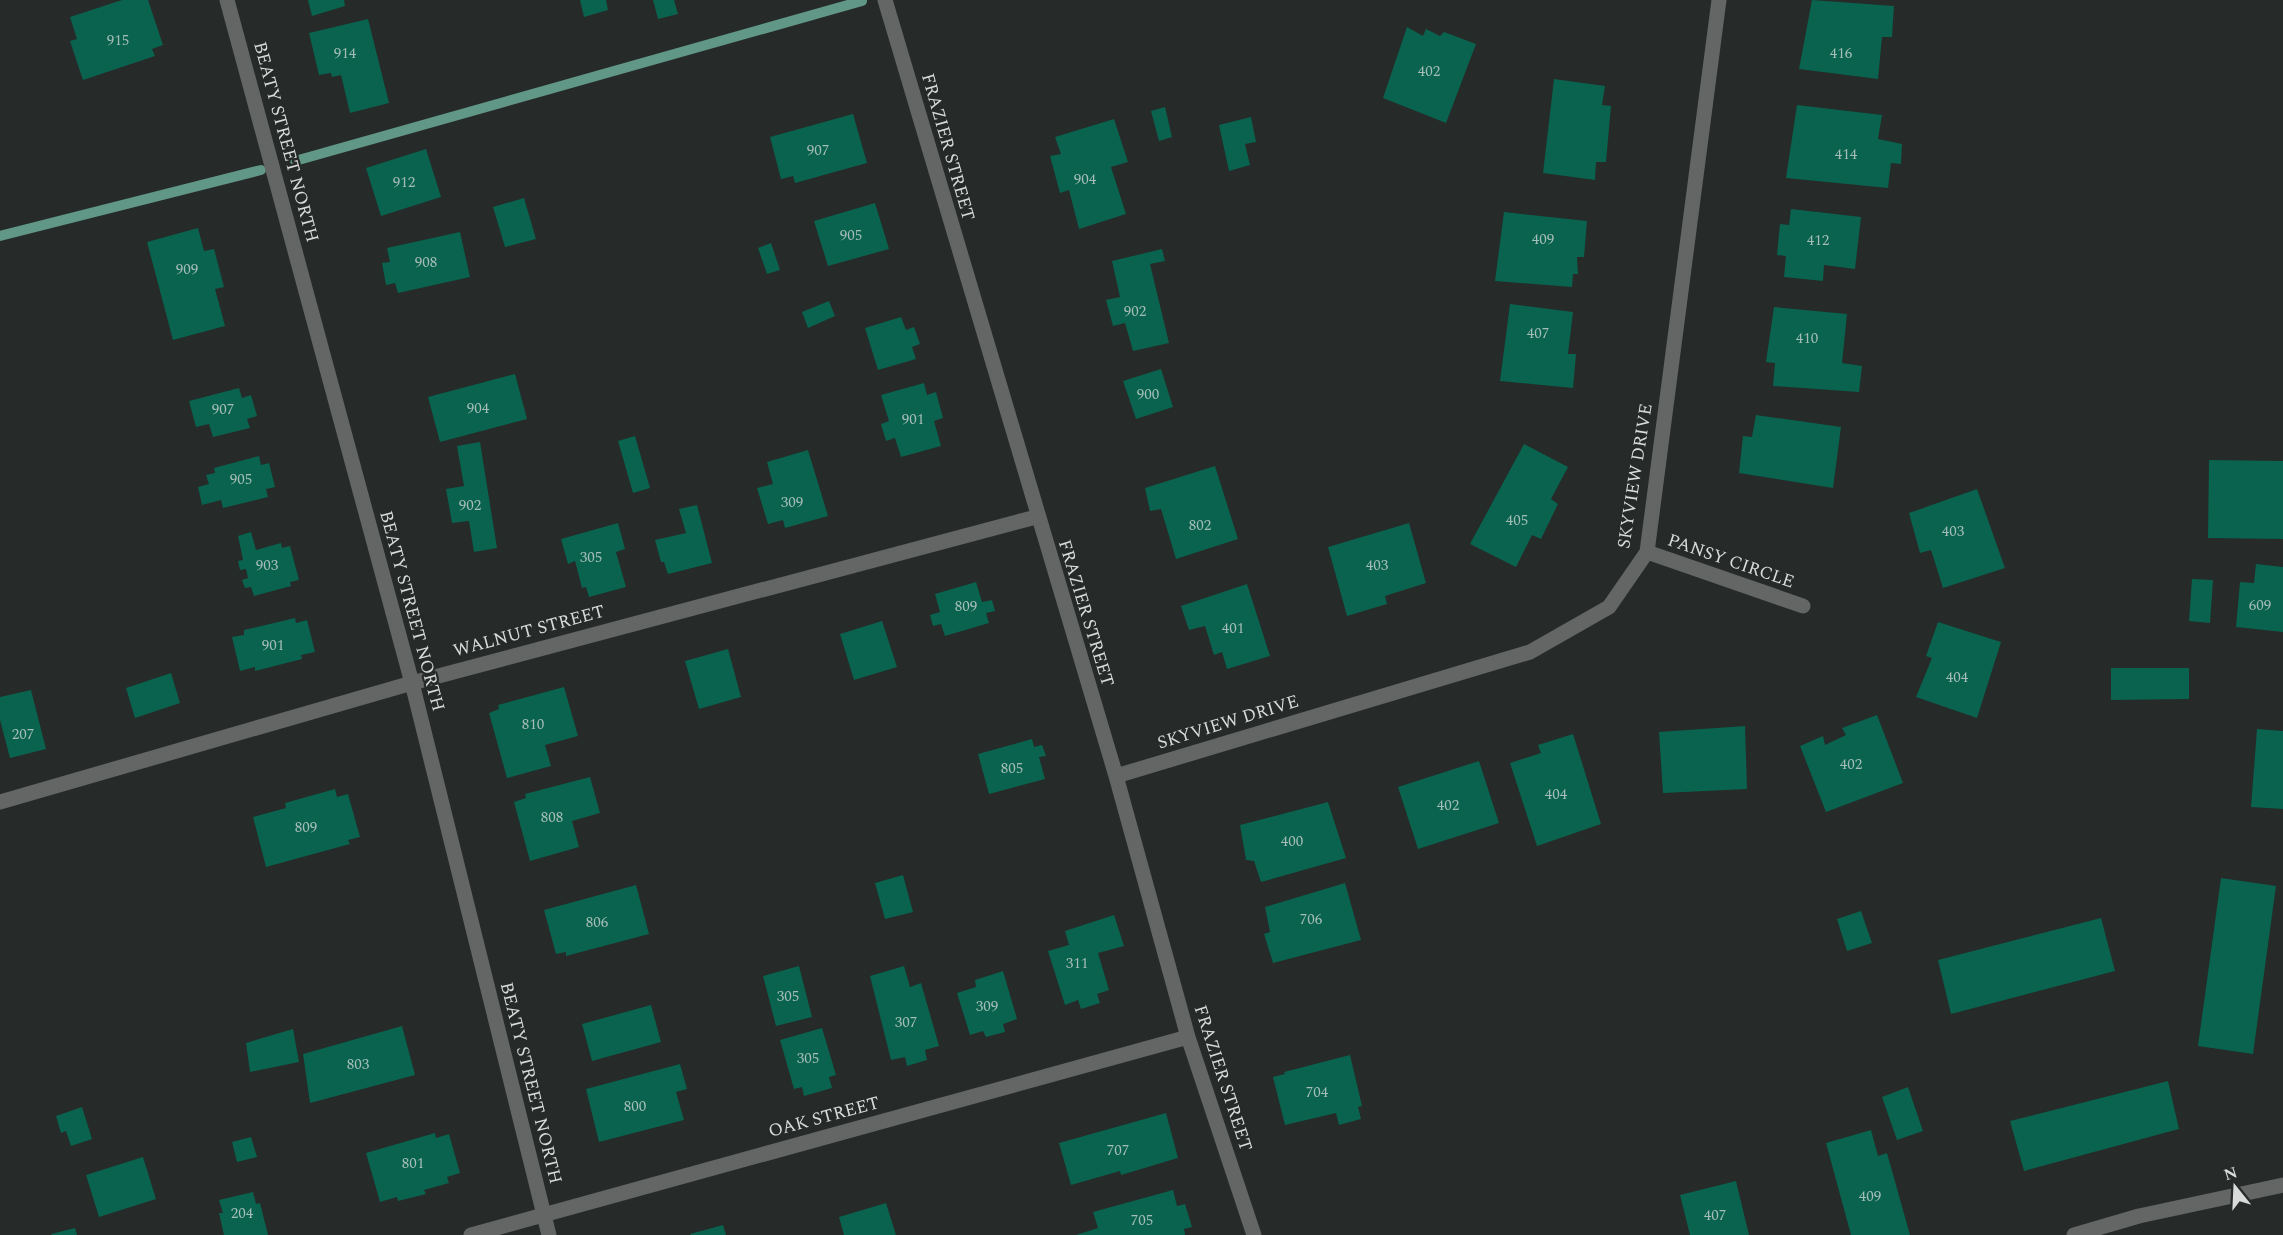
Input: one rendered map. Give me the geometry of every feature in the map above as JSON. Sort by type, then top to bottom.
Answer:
[{"type":"street","name":"BEATY STREET NORTH","points":[[227,0],[412,683],[549,1235]]},
{"type":"street","name":"FRAZIER STREET","points":[[885,0],[1036,516],[1116,776],[1188,1037],[1254,1235]]},
{"type":"street","name":"SKYVIEW DRIVE","points":[[1116,776],[1530,652],[1609,608],[1647,552],[1719,0]]},
{"type":"street","name":"WALNUT STREET","points":[[0,802],[412,683],[1036,516]]},
{"type":"street","name":"PANSY CIRCLE","points":[[1647,552],[1803,606]]},
{"type":"street","name":"OAK STREET","points":[[471,1235],[1188,1037]]},
{"type":"street","points":[[2074,1235],[2139,1216],[2283,1185]]},
{"type":"building","points":[[122,0],[148,0],[163,45],[152,49],[155,56],[83,80],[70,41],[77,39],[70,17]]},
{"type":"building","points":[[308,0],[344,0],[345,6],[312,16]]},
{"type":"building","points":[[580,0],[606,0],[608,10],[584,17]]},
{"type":"building","points":[[653,0],[674,0],[678,14],[658,19]]},
{"type":"building","points":[[1812,0],[1894,6],[1892,37],[1882,37],[1878,79],[1799,69]]},
{"type":"building","points":[[368,19],[389,103],[350,113],[341,75],[332,77],[331,73],[319,75],[309,33]]},
{"type":"building","points":[[1407,27],[1423,36],[1426,29],[1440,36],[1444,32],[1476,44],[1446,123],[1383,98]]},
{"type":"building","points":[[1554,79],[1605,86],[1602,105],[1611,106],[1606,162],[1596,162],[1595,180],[1543,173]]},
{"type":"building","points":[[1797,105],[1882,115],[1878,139],[1902,144],[1901,164],[1891,163],[1888,188],[1786,178]]},
{"type":"building","points":[[1165,107],[1172,137],[1159,141],[1151,111]]},
{"type":"building","points":[[853,114],[867,163],[795,183],[793,176],[781,179],[770,137]]},
{"type":"building","points":[[1251,117],[1256,142],[1245,144],[1250,165],[1229,171],[1219,125]]},
{"type":"building","points":[[1114,119],[1128,162],[1111,167],[1126,214],[1079,229],[1069,190],[1060,193],[1050,156],[1061,154],[1055,137]]},
{"type":"building","points":[[426,149],[441,197],[381,216],[366,168]]},
{"type":"building","points":[[524,198],[536,239],[505,247],[493,207]]},
{"type":"building","points":[[875,203],[889,249],[828,266],[814,221]]},
{"type":"building","points":[[1791,209],[1861,217],[1855,269],[1824,265],[1823,281],[1784,277],[1786,256],[1777,255],[1780,224],[1789,225]]},
{"type":"building","points":[[1504,212],[1587,221],[1584,257],[1577,257],[1578,274],[1573,274],[1572,287],[1495,281]]},
{"type":"building","points":[[198,228],[204,251],[214,249],[224,287],[215,289],[225,326],[173,340],[147,242]]},
{"type":"building","points":[[460,232],[470,277],[398,293],[395,283],[386,285],[382,263],[390,262],[387,248]]},
{"type":"building","points":[[771,243],[780,270],[767,274],[758,248]]},
{"type":"building","points":[[1162,249],[1165,261],[1150,264],[1169,343],[1133,351],[1125,323],[1113,326],[1106,300],[1120,297],[1112,261]]},
{"type":"building","points":[[829,301],[835,316],[808,328],[802,312]]},
{"type":"building","points":[[1510,304],[1573,312],[1568,354],[1576,354],[1573,388],[1500,381]]},
{"type":"building","points":[[1774,307],[1847,314],[1842,363],[1862,366],[1859,392],[1773,386],[1775,363],[1766,362]]},
{"type":"building","points":[[901,317],[906,330],[914,327],[920,344],[912,347],[916,359],[878,370],[865,328]]},
{"type":"building","points":[[1161,369],[1173,407],[1136,419],[1123,381]]},
{"type":"building","points":[[515,374],[527,419],[440,442],[428,397]]},
{"type":"building","points":[[924,383],[927,395],[936,392],[943,418],[934,421],[941,446],[901,457],[895,438],[886,441],[881,424],[889,421],[881,395]]},
{"type":"building","points":[[239,388],[242,398],[251,395],[257,416],[247,419],[250,428],[213,437],[209,424],[196,427],[189,401]]},
{"type":"building","points":[[1756,415],[1841,427],[1833,488],[1739,473],[1743,436],[1752,437]]},
{"type":"building","points":[[635,436],[650,488],[633,493],[618,441]]},
{"type":"building","points":[[480,442],[497,548],[474,552],[469,521],[452,523],[446,489],[464,486],[457,446]]},
{"type":"building","points":[[1524,444],[1568,467],[1551,499],[1558,504],[1541,539],[1532,535],[1516,567],[1470,544]]},
{"type":"building","points":[[808,450],[828,516],[785,528],[783,520],[768,524],[757,488],[773,484],[767,462]]},
{"type":"building","points":[[259,456],[261,465],[269,463],[275,487],[266,489],[268,497],[223,508],[221,500],[202,505],[198,487],[209,484],[206,475],[215,473],[214,468]]},
{"type":"building","points":[[2209,460],[2283,461],[2283,539],[2208,538]]},
{"type":"building","points":[[1215,466],[1238,539],[1176,559],[1161,509],[1150,511],[1145,488]]},
{"type":"building","points":[[1977,489],[2005,568],[1943,588],[1931,550],[1920,553],[1909,513]]},
{"type":"building","points":[[697,505],[712,563],[668,574],[664,562],[661,562],[655,540],[686,533],[679,509]]},
{"type":"building","points":[[618,523],[625,549],[616,552],[626,587],[589,597],[586,587],[582,588],[575,561],[568,564],[561,539]]},
{"type":"building","points":[[1409,523],[1426,583],[1385,596],[1387,604],[1347,616],[1328,547]]},
{"type":"building","points":[[251,532],[256,550],[281,543],[282,548],[290,546],[299,580],[290,582],[291,586],[254,596],[251,587],[245,588],[242,580],[248,578],[246,569],[240,570],[238,561],[243,560],[238,536]]},
{"type":"building","points":[[2256,564],[2283,567],[2283,632],[2236,627],[2240,582],[2254,583]]},
{"type":"building","points":[[2192,579],[2213,580],[2210,623],[2189,621]]},
{"type":"building","points":[[976,582],[982,602],[992,600],[995,611],[986,613],[989,623],[945,636],[941,624],[933,626],[930,615],[940,612],[935,594]]},
{"type":"building","points":[[1247,584],[1270,656],[1227,669],[1222,652],[1214,655],[1205,626],[1189,630],[1181,606]]},
{"type":"building","points":[[295,618],[296,623],[307,620],[315,652],[301,655],[302,659],[255,671],[255,667],[240,671],[232,637],[244,635],[244,630]]},
{"type":"building","points":[[882,621],[897,667],[854,680],[840,634]]},
{"type":"building","points":[[1938,622],[2001,642],[1977,718],[1916,697],[1932,658],[1926,656]]},
{"type":"building","points":[[728,649],[741,697],[699,709],[685,661]]},
{"type":"building","points":[[2111,668],[2189,668],[2189,699],[2111,700]]},
{"type":"building","points":[[171,673],[180,703],[135,718],[126,688]]},
{"type":"building","points":[[564,687],[578,736],[545,745],[551,766],[507,778],[489,713],[499,709],[498,705]]},
{"type":"building","points":[[31,690],[46,749],[10,758],[0,720],[0,697]]},
{"type":"building","points":[[1877,715],[1903,783],[1826,812],[1800,746],[1823,736],[1825,745],[1846,735],[1842,728]]},
{"type":"building","points":[[1745,726],[1747,789],[1663,793],[1659,732]]},
{"type":"building","points":[[2257,729],[2283,731],[2283,809],[2251,807]]},
{"type":"building","points":[[1573,734],[1601,824],[1537,846],[1510,763],[1541,753],[1538,745]]},
{"type":"building","points":[[1032,739],[1034,747],[1042,745],[1046,756],[1039,757],[1045,779],[989,794],[978,754]]},
{"type":"building","points":[[1479,761],[1499,823],[1418,849],[1398,787]]},
{"type":"building","points":[[590,777],[600,813],[572,821],[579,847],[530,861],[514,802],[526,798],[525,794]]},
{"type":"building","points":[[335,789],[337,797],[348,794],[360,837],[348,840],[350,844],[266,867],[253,817],[286,808],[285,803]]},
{"type":"building","points":[[1328,802],[1346,858],[1261,882],[1254,861],[1246,860],[1240,825]]},
{"type":"building","points":[[903,875],[913,912],[885,919],[875,883]]},
{"type":"building","points":[[2221,878],[2276,886],[2253,1054],[2198,1046]]},
{"type":"building","points":[[1345,883],[1361,940],[1273,963],[1264,934],[1270,932],[1265,907]]},
{"type":"building","points":[[636,885],[649,934],[566,956],[566,952],[556,954],[544,910]]},
{"type":"building","points":[[1861,911],[1872,943],[1847,951],[1837,919]]},
{"type":"building","points":[[1114,915],[1124,946],[1098,953],[1109,990],[1097,994],[1100,1003],[1081,1009],[1078,1000],[1065,1005],[1048,951],[1069,945],[1065,931]]},
{"type":"building","points":[[2101,918],[2115,971],[1951,1014],[1938,960]]},
{"type":"building","points":[[799,966],[812,1017],[776,1026],[763,976]]},
{"type":"building","points":[[904,966],[910,987],[921,983],[939,1046],[925,1050],[927,1060],[907,1066],[905,1057],[891,1060],[870,976]]},
{"type":"building","points":[[1003,971],[1017,1019],[1003,1024],[1005,1032],[986,1037],[983,1031],[970,1035],[957,993],[976,987],[975,980]]},
{"type":"building","points":[[651,1005],[661,1042],[592,1061],[582,1024]]},
{"type":"building","points":[[402,1026],[415,1075],[310,1103],[303,1054]]},
{"type":"building","points":[[822,1028],[836,1075],[829,1077],[832,1088],[804,1096],[802,1087],[794,1089],[780,1040]]},
{"type":"building","points":[[293,1029],[299,1062],[250,1072],[246,1043]]},
{"type":"building","points":[[1350,1055],[1362,1106],[1358,1107],[1361,1119],[1339,1125],[1336,1113],[1285,1125],[1273,1077]]},
{"type":"building","points":[[680,1064],[687,1089],[676,1092],[684,1120],[599,1142],[586,1089]]},
{"type":"building","points":[[2168,1081],[2179,1129],[2024,1171],[2010,1121]]},
{"type":"building","points":[[1908,1087],[1923,1131],[1897,1140],[1882,1097]]},
{"type":"building","points":[[82,1107],[92,1139],[71,1146],[66,1131],[61,1133],[56,1116]]},
{"type":"building","points":[[1166,1113],[1178,1158],[1121,1175],[1120,1171],[1071,1185],[1059,1143]]},
{"type":"building","points":[[1871,1130],[1878,1156],[1887,1153],[1910,1235],[1851,1235],[1826,1143]]},
{"type":"building","points":[[435,1133],[436,1138],[449,1134],[460,1173],[447,1177],[449,1183],[424,1190],[426,1194],[398,1201],[397,1197],[380,1202],[366,1153]]},
{"type":"building","points":[[251,1137],[257,1157],[237,1162],[232,1142]]},
{"type":"building","points":[[143,1157],[156,1199],[99,1217],[86,1175]]},
{"type":"building","points":[[1736,1181],[1749,1235],[1690,1235],[1680,1195]]},
{"type":"building","points":[[1173,1190],[1177,1206],[1185,1204],[1192,1227],[1184,1229],[1185,1235],[1076,1235],[1098,1228],[1093,1212]]},
{"type":"building","points":[[253,1192],[256,1204],[260,1203],[268,1235],[224,1235],[219,1213],[223,1213],[219,1200]]},
{"type":"building","points":[[886,1203],[896,1235],[844,1235],[839,1217]]},
{"type":"building","points":[[723,1225],[726,1235],[690,1234]]},
{"type":"building","points":[[75,1228],[77,1235],[51,1234]]},
{"type":"waterway","points":[[295,161],[862,1]]},
{"type":"waterway","points":[[0,236],[261,170]]}]
